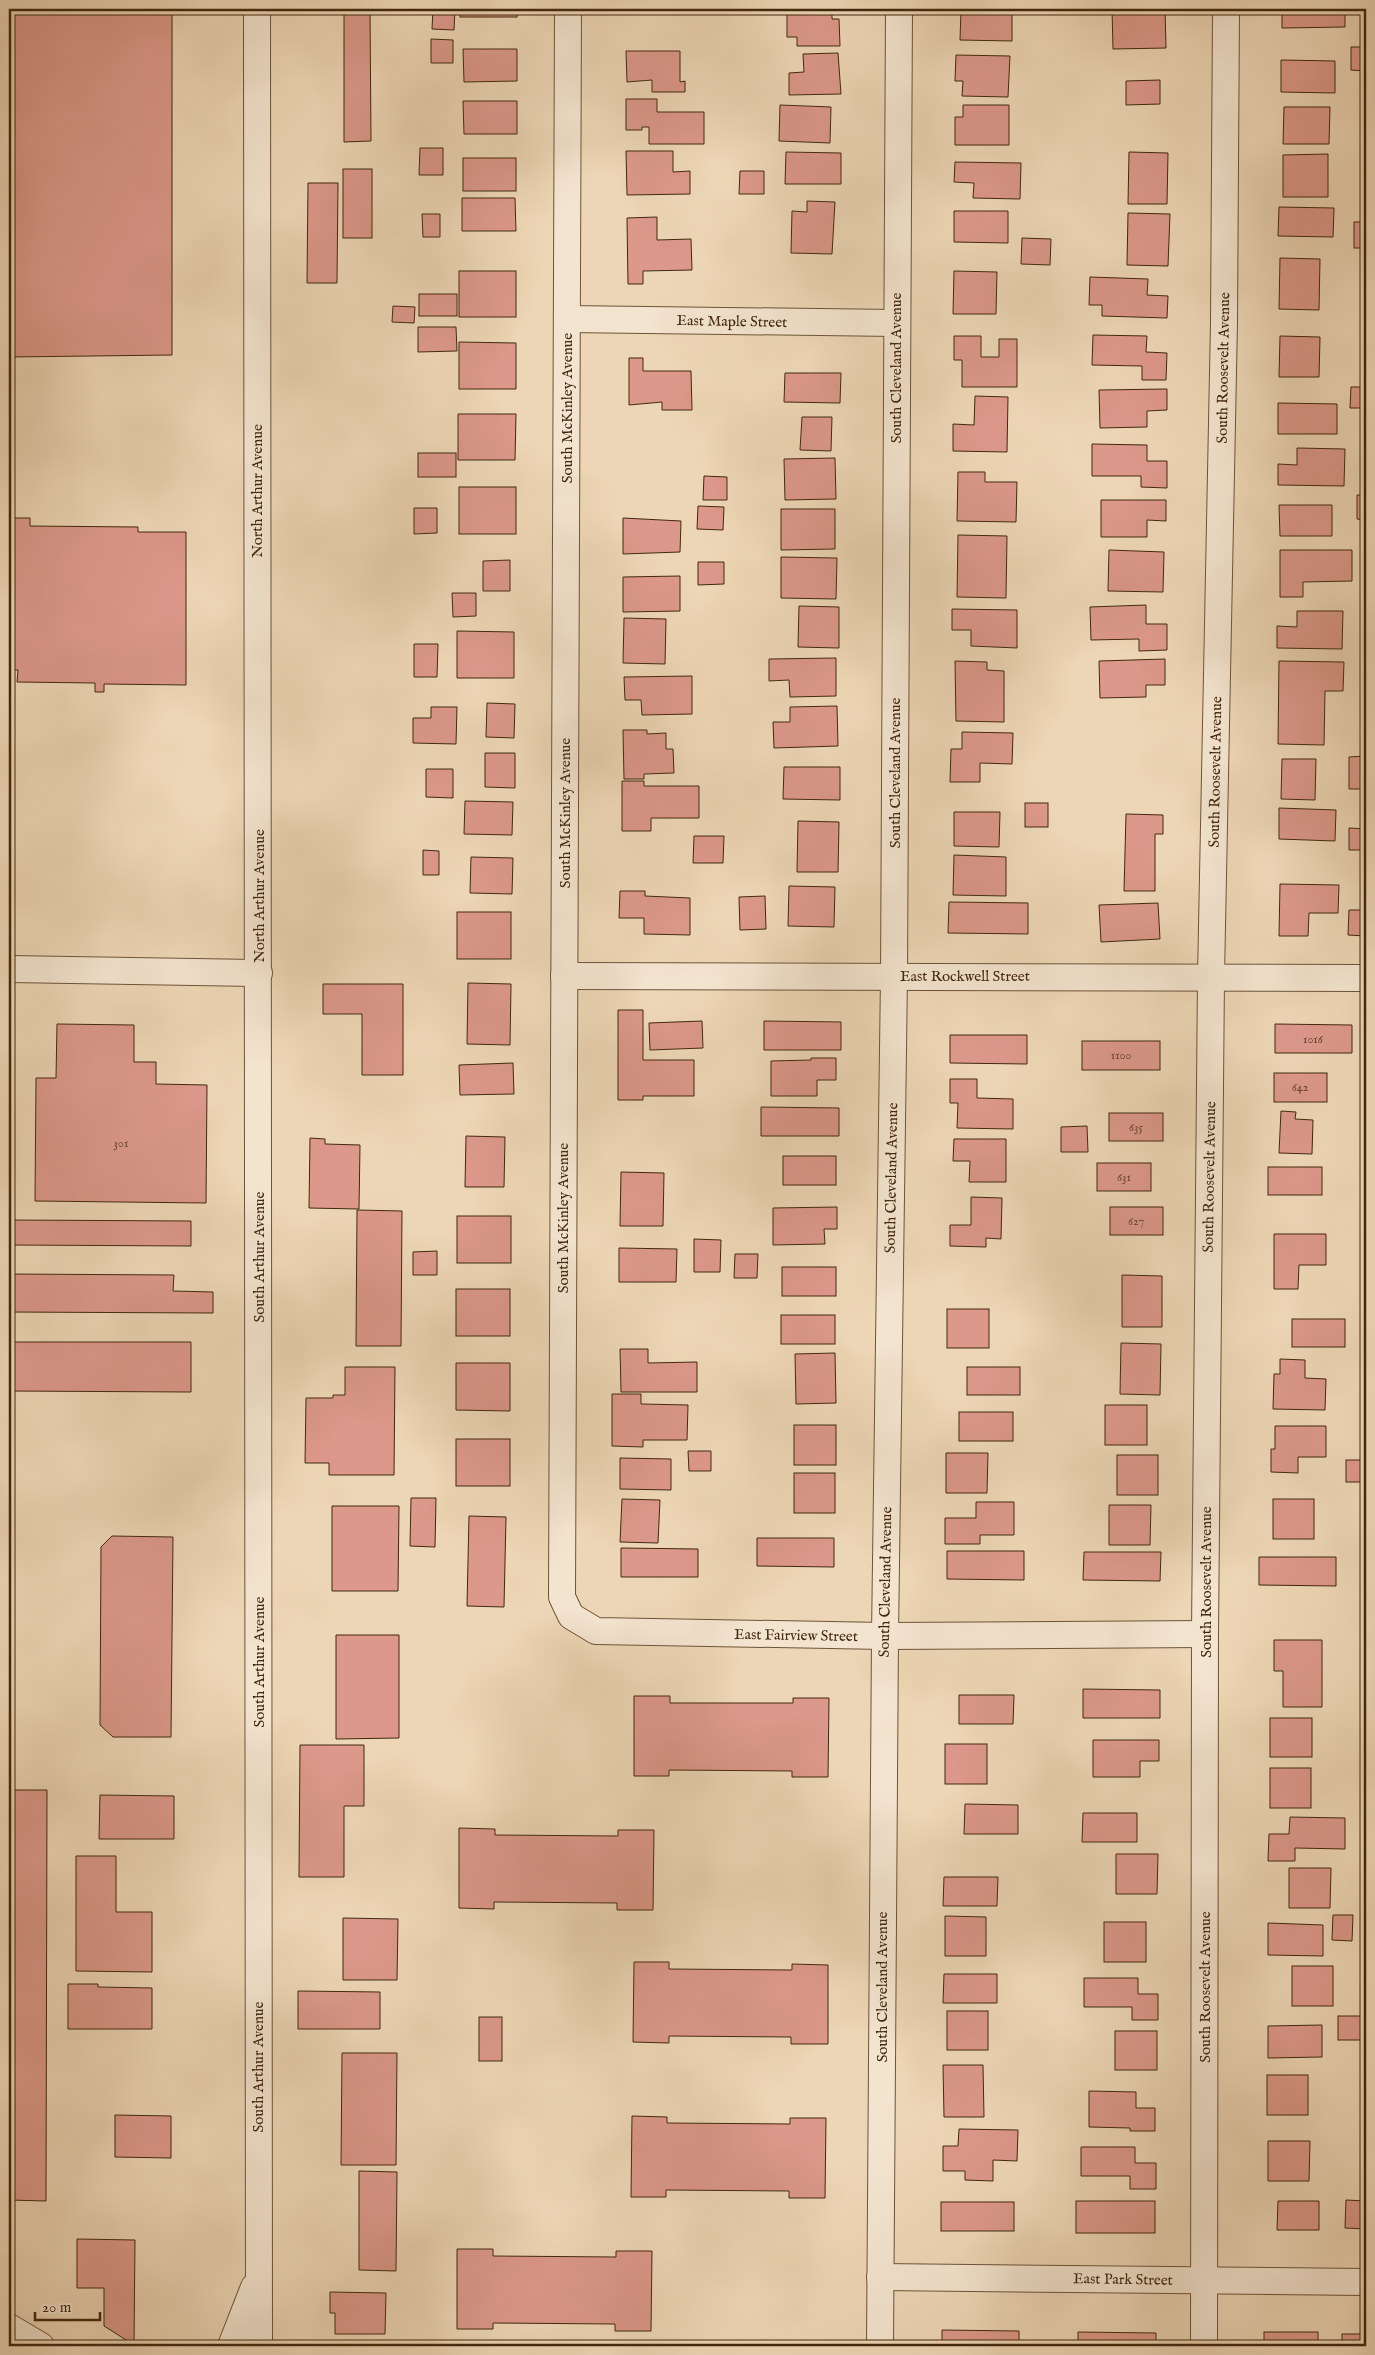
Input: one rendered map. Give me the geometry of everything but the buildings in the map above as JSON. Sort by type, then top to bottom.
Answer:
[{"type":"street","name":"North Arthur Avenue","points":[[257,9],[259,973]]},
{"type":"street","name":"South McKinley Avenue","points":[[568,9],[562,1597],[571,1616]]},
{"type":"street","name":"South Cleveland Avenue","points":[[880,2346],[885,1636],[894,976],[899,9]]},
{"type":"street","name":"South Roosevelt Avenue","points":[[1204,2346],[1205,1634],[1211,977],[1224,322],[1226,9]]},
{"type":"street","name":"East Maple Street","points":[[567,320],[896,323]]},
{"type":"street","points":[[9,969],[259,973]]},
{"type":"street","name":"South Arthur Avenue","points":[[231,2346],[258,2275],[259,973]]},
{"type":"street","name":"East Rockwell Street","points":[[564,976],[1366,978]]},
{"type":"street","name":"East Fairview Street","points":[[571,1616],[596,1631],[885,1636],[1205,1634]]},
{"type":"street","points":[[258,2275],[259,2346]]},
{"type":"street","name":"East Park Street","points":[[880,2277],[1366,2282]]},
{"type":"street","points":[[9,2327],[41,2346]]}]
